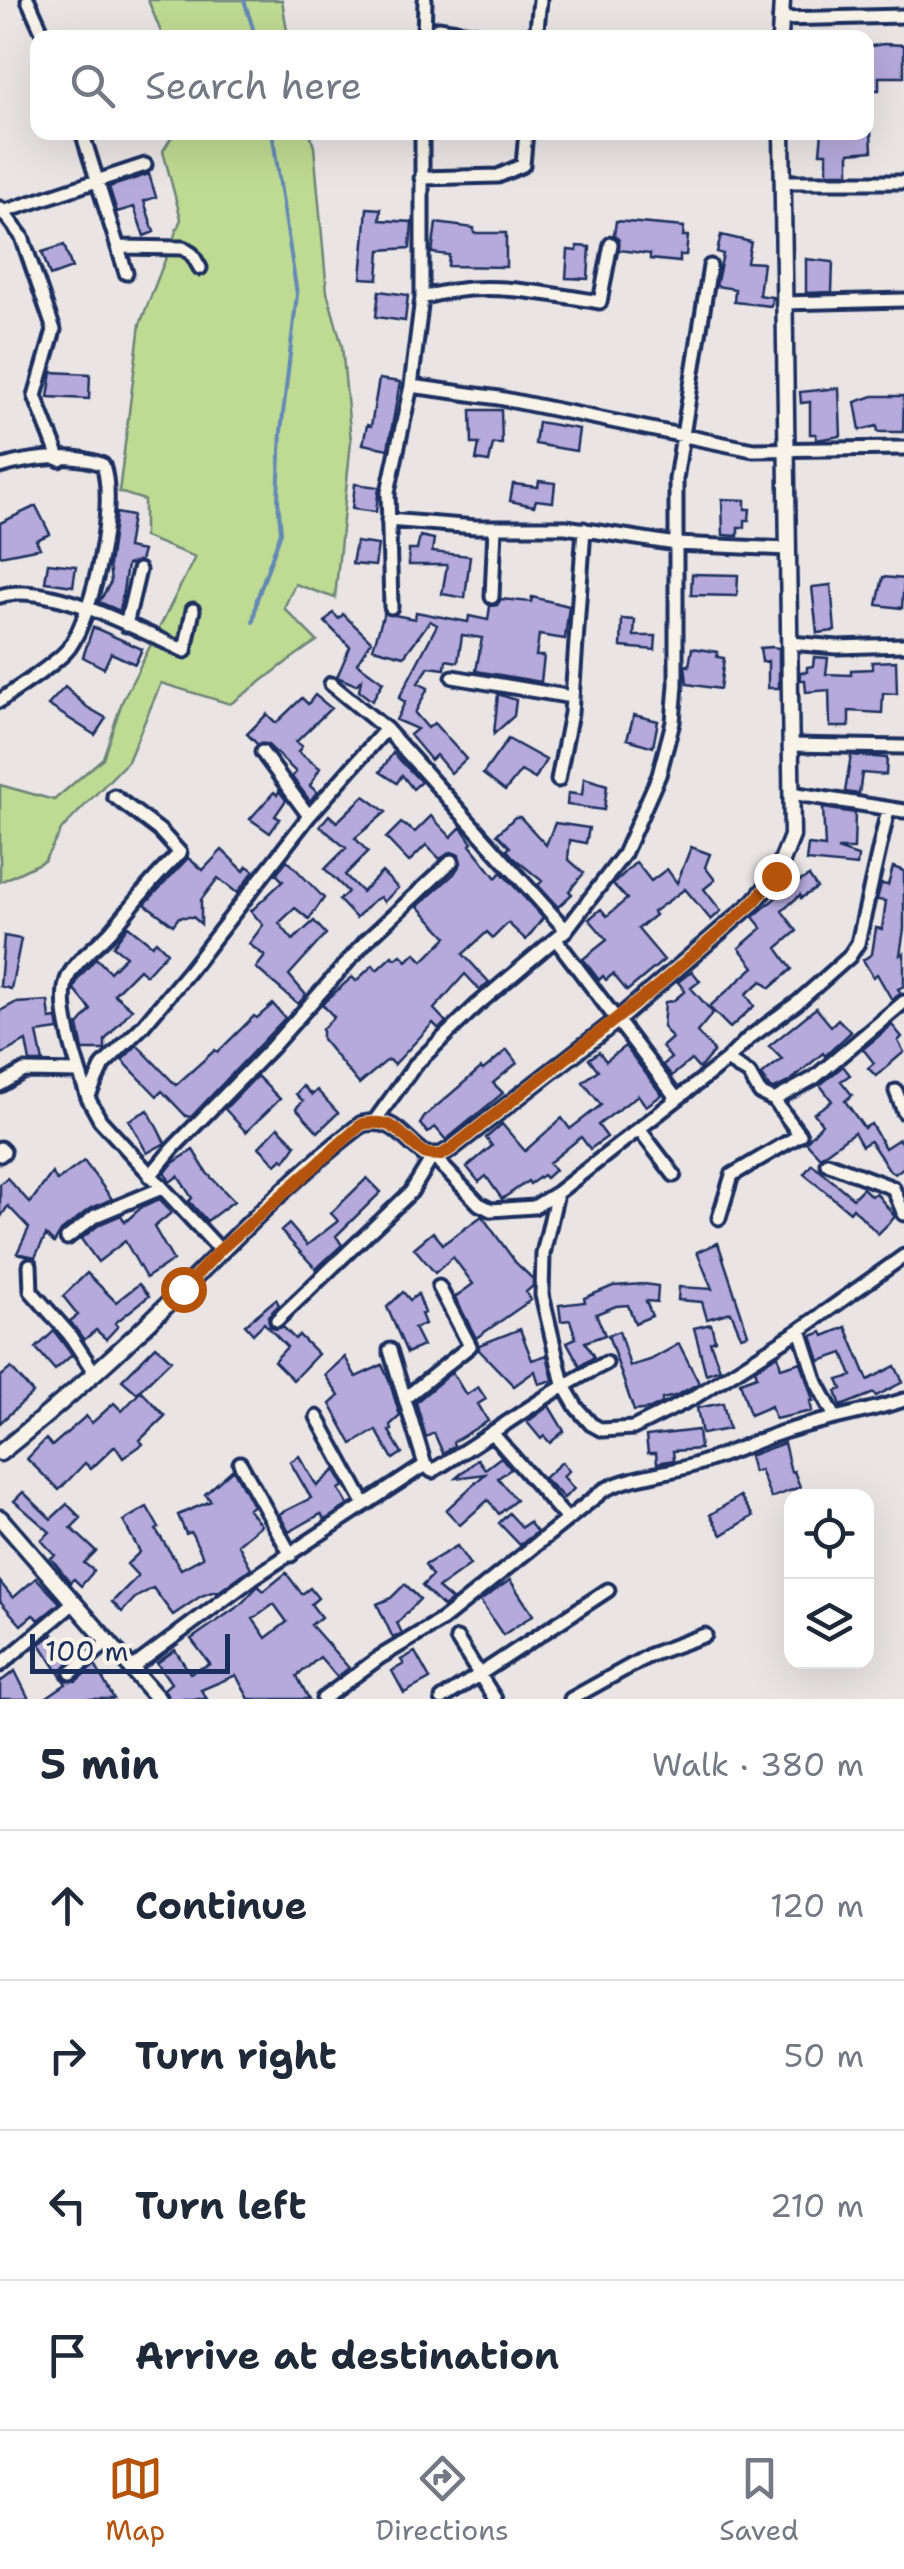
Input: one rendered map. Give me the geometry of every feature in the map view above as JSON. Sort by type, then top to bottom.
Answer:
[{"type":"street","points":[[28,0],[41,30]]},
{"type":"street","points":[[424,30],[425,0]]},
{"type":"street","points":[[537,30],[540,0]]},
{"type":"street","points":[[780,30],[782,0]]},
{"type":"street","points":[[780,20],[904,16]]},
{"type":"street","points":[[438,28],[451,30]]},
{"type":"street","points":[[85,140],[126,272]]},
{"type":"street","points":[[390,607],[388,492],[411,386],[422,298],[422,140]]},
{"type":"street","points":[[421,178],[498,176],[523,165],[525,140]]},
{"type":"street","points":[[278,1320],[411,1192],[433,1156],[451,1149],[616,1021],[767,889],[785,860],[792,836],[782,140]]},
{"type":"street","points":[[60,460],[35,396],[54,330],[22,237],[1,211],[146,165]]},
{"type":"street","points":[[783,182],[904,182]]},
{"type":"street","points":[[422,298],[452,288],[536,291],[600,302],[612,244]]},
{"type":"street","points":[[118,247],[183,248],[200,268]]},
{"type":"street","points":[[374,1122],[415,1065],[476,1006],[557,941],[624,854],[659,776],[674,722],[676,479],[710,266]]},
{"type":"street","points":[[783,303],[904,300]]},
{"type":"street","points":[[411,386],[499,398],[753,450],[904,448]]},
{"type":"street","points":[[0,467],[31,459],[90,460],[102,465],[108,478],[103,548],[87,606],[68,650],[0,700]]},
{"type":"street","points":[[388,520],[584,529],[676,544],[788,549]]},
{"type":"street","points":[[492,597],[496,527]]},
{"type":"street","points":[[558,780],[572,697],[584,529]]},
{"type":"street","points":[[126,625],[139,570]]},
{"type":"street","points":[[0,596],[13,592],[87,606],[185,651],[193,610]]},
{"type":"street","points":[[790,643],[904,646]]},
{"type":"street","points":[[453,677],[572,697]]},
{"type":"street","points":[[332,684],[386,729],[566,930]]},
{"type":"street","points":[[88,1098],[103,1065],[189,972],[309,816],[386,729]]},
{"type":"street","points":[[790,745],[904,746]]},
{"type":"street","points":[[262,752],[309,816]]},
{"type":"street","points":[[791,793],[904,811]]},
{"type":"street","points":[[114,796],[160,831],[180,854],[148,883],[111,932],[66,979],[67,1012],[79,1072],[100,1120],[220,1250]]},
{"type":"street","points":[[0,1453],[94,1372],[220,1250],[362,1124],[394,1125],[421,1152],[433,1156],[479,1204],[491,1210],[534,1207],[557,1193],[728,1060],[749,1038],[797,1003],[849,957],[858,942],[888,810]]},
{"type":"street","points":[[150,1176],[367,940],[452,862]]},
{"type":"street","points":[[557,941],[677,1099]]},
{"type":"street","points":[[774,1100],[814,1078],[904,1002]]},
{"type":"street","points":[[719,1218],[732,1175],[800,1134],[774,1100],[760,1093],[749,1074],[728,1060]]},
{"type":"street","points":[[0,1085],[24,1071],[79,1072]]},
{"type":"street","points":[[896,1091],[904,1112]]},
{"type":"street","points":[[640,1130],[674,1175]]},
{"type":"street","points":[[827,1163],[892,1188],[904,1214]]},
{"type":"street","points":[[67,1238],[95,1216],[162,1188]]},
{"type":"street","points":[[557,1193],[543,1254],[542,1294],[563,1384],[590,1424],[602,1430],[633,1428],[741,1370],[904,1256]]},
{"type":"street","points":[[30,1265],[31,1291],[69,1334],[94,1372]]},
{"type":"street","points":[[405,1398],[470,1346],[439,1287]]},
{"type":"street","points":[[800,1330],[816,1383],[835,1417]]},
{"type":"street","points":[[390,1350],[425,1466],[432,1471],[563,1384],[606,1363]]},
{"type":"street","points":[[323,1699],[380,1657],[442,1620],[617,1483],[700,1464],[748,1444],[904,1400]]},
{"type":"street","points":[[316,1416],[364,1503]]},
{"type":"street","points":[[493,1434],[567,1520]]},
{"type":"street","points":[[240,1463],[291,1554]]},
{"type":"street","points":[[132,1668],[364,1503],[425,1466]]},
{"type":"street","points":[[0,1518],[158,1699]]},
{"type":"street","points":[[442,1699],[608,1590]]},
{"type":"street","points":[[0,1664],[75,1602]]},
{"type":"street","points":[[578,1697],[650,1655],[704,1636]]},
{"type":"street","points":[[457,1639],[496,1699]]},
{"type":"street","points":[[71,1674],[109,1641]]},
{"type":"green space","points":[[148,0],[282,0],[287,30],[160,30]]},
{"type":"green space","points":[[170,140],[312,140],[327,292],[342,346],[351,441],[335,598],[295,584],[284,608],[317,641],[230,704],[161,683],[128,761],[62,829],[44,861],[0,882],[0,785],[54,800],[103,758],[122,702],[195,557],[144,537],[144,500],[119,492],[140,324],[181,219],[163,151]]},
{"type":"building","points":[[904,45],[904,77],[879,77],[879,90],[874,90],[874,46]]},
{"type":"building","points":[[821,140],[871,140],[872,151],[849,153],[849,173],[827,173],[827,153],[820,153]]},
{"type":"building","points":[[149,174],[156,197],[144,201],[154,232],[144,236],[134,207],[117,212],[109,187]]},
{"type":"building","points":[[367,208],[381,209],[380,220],[412,222],[410,248],[380,250],[378,279],[361,278]]},
{"type":"building","points":[[616,221],[684,227],[683,236],[688,236],[686,255],[680,255],[680,262],[619,250],[619,240],[614,235]]},
{"type":"building","points":[[436,223],[474,228],[474,233],[506,233],[506,267],[448,266],[449,255],[432,253]]},
{"type":"building","points":[[721,235],[751,242],[747,262],[763,263],[759,295],[772,297],[771,306],[734,302],[735,289],[716,286],[723,254],[717,252]]},
{"type":"building","points":[[64,245],[72,268],[50,276],[42,252]]},
{"type":"building","points":[[577,246],[590,247],[588,279],[566,278],[568,250],[577,251]]},
{"type":"building","points":[[806,259],[833,262],[832,292],[806,293]]},
{"type":"building","points":[[379,291],[408,295],[405,321],[376,317]]},
{"type":"building","points":[[52,372],[90,374],[89,399],[48,397]]},
{"type":"building","points":[[379,379],[400,382],[388,449],[363,444],[367,425],[371,426]]},
{"type":"building","points":[[839,388],[841,436],[816,440],[816,434],[810,434],[810,402],[801,403],[800,392]]},
{"type":"building","points":[[873,396],[904,396],[903,432],[878,432],[877,426],[860,430],[855,402]]},
{"type":"building","points":[[471,410],[501,410],[502,444],[493,444],[489,462],[476,460],[479,444],[472,444]]},
{"type":"building","points":[[538,422],[579,429],[576,451],[535,444]]},
{"type":"building","points":[[539,481],[555,483],[553,502],[536,500],[534,506],[510,501],[513,484],[538,487]]},
{"type":"building","points":[[355,484],[379,487],[376,512],[352,509]]},
{"type":"building","points":[[722,499],[745,500],[745,509],[750,509],[745,527],[738,527],[738,536],[723,535]]},
{"type":"building","points":[[36,506],[50,534],[36,540],[40,548],[0,556],[0,523]]},
{"type":"building","points":[[116,513],[132,516],[127,548],[143,551],[140,561],[127,565],[120,611],[99,602],[111,582],[109,565]]},
{"type":"building","points":[[420,536],[434,539],[432,552],[470,556],[465,598],[442,594],[447,565],[409,565],[409,550],[417,550]]},
{"type":"building","points":[[356,542],[378,545],[375,566],[352,564]]},
{"type":"building","points":[[48,563],[76,566],[73,586],[45,582]]},
{"type":"building","points":[[692,574],[738,575],[737,596],[691,595]]},
{"type":"building","points":[[883,577],[904,579],[902,608],[877,605]]},
{"type":"building","points":[[831,585],[835,631],[817,633],[812,587]]},
{"type":"building","points":[[532,597],[569,606],[565,639],[539,635],[536,656],[544,656],[541,682],[476,671],[482,638],[462,635],[458,662],[446,660],[445,669],[429,667],[418,683],[428,688],[415,713],[428,728],[434,723],[466,759],[451,773],[436,755],[431,760],[410,735],[417,729],[396,720],[405,702],[399,698],[437,625],[430,621],[404,656],[373,648],[384,613],[415,619],[416,612],[468,622],[469,616],[488,620],[490,606],[501,599],[531,602]]},
{"type":"building","points":[[333,613],[339,619],[343,614],[371,641],[357,663],[383,682],[372,701],[359,691],[361,680],[356,685],[337,677],[350,647],[325,622]]},
{"type":"building","points":[[622,619],[635,620],[634,636],[656,636],[655,650],[621,647]]},
{"type":"building","points":[[93,627],[142,649],[135,664],[111,653],[104,668],[83,657]]},
{"type":"building","points":[[692,648],[718,652],[717,657],[724,658],[720,689],[687,684],[685,665],[689,666]]},
{"type":"building","points":[[760,648],[779,648],[779,688],[768,688],[768,661],[762,662]]},
{"type":"building","points":[[814,657],[828,658],[826,674],[851,675],[851,670],[872,669],[872,662],[896,661],[897,694],[883,693],[882,713],[849,711],[849,727],[830,727],[829,690],[806,692],[805,680],[800,680],[800,672],[813,666]]},
{"type":"building","points":[[65,687],[106,718],[95,735],[48,705]]},
{"type":"building","points":[[498,694],[516,700],[514,716],[494,734]]},
{"type":"building","points":[[315,695],[331,708],[296,742],[302,746],[298,752],[320,768],[310,786],[317,792],[310,801],[292,777],[296,772],[267,744],[257,744],[247,734],[267,714],[276,723],[302,698],[308,704]]},
{"type":"building","points":[[634,715],[658,721],[653,747],[627,739]]},
{"type":"building","points":[[508,739],[546,760],[535,779],[521,771],[505,791],[483,774]]},
{"type":"building","points":[[393,753],[421,782],[413,789],[402,775],[397,783],[380,772]]},
{"type":"building","points":[[851,755],[887,758],[886,775],[862,773],[859,794],[845,792]]},
{"type":"building","points":[[584,778],[607,785],[604,810],[567,805],[568,793],[582,795]]},
{"type":"building","points":[[279,791],[286,800],[270,833],[250,819]]},
{"type":"building","points":[[364,796],[386,812],[355,838],[368,852],[345,875],[362,892],[382,872],[398,888],[384,902],[380,897],[373,901],[356,918],[339,900],[348,892],[325,869],[346,848],[320,826],[329,815],[337,822]]},
{"type":"building","points":[[823,808],[855,813],[854,849],[837,849],[858,856],[857,866],[806,861],[808,845],[825,847]]},
{"type":"building","points":[[431,816],[451,837],[461,827],[496,878],[501,872],[543,918],[526,940],[508,923],[493,938],[487,932],[463,954],[489,982],[480,990],[465,974],[434,1009],[446,1022],[439,1029],[433,1023],[394,1065],[389,1060],[385,1062],[359,1084],[322,1039],[322,1029],[334,1017],[322,1004],[352,977],[356,981],[373,965],[377,970],[392,956],[396,959],[401,955],[407,961],[415,953],[423,961],[447,937],[418,906],[454,874],[461,863],[459,855],[451,852],[440,859],[426,845],[409,862],[386,838],[401,823],[415,832]]},
{"type":"building","points":[[520,817],[546,845],[555,823],[589,828],[586,843],[570,840],[568,859],[584,873],[569,891],[572,894],[558,907],[538,885],[542,881],[514,858],[507,850],[510,847],[497,834]]},
{"type":"building","points":[[691,847],[710,854],[705,867],[715,880],[704,889],[721,911],[711,920],[685,889],[653,912],[655,915],[638,929],[664,960],[627,991],[613,974],[599,980],[583,959],[607,940],[589,919],[601,909],[607,916],[627,899],[613,884],[636,862],[651,881],[667,869],[677,883]]},
{"type":"building","points":[[222,850],[244,871],[247,866],[254,871],[237,893],[218,878],[201,900],[201,924],[193,917],[179,917],[173,925],[145,904],[188,858],[203,870]]},
{"type":"building","points":[[287,860],[324,898],[309,919],[295,908],[279,923],[293,940],[314,921],[326,934],[289,975],[306,995],[298,1004],[256,968],[265,956],[249,944],[263,925],[251,911],[283,881],[276,874]]},
{"type":"building","points":[[893,867],[904,871],[900,955],[904,953],[904,986],[892,1000],[877,974],[873,977],[863,960],[872,954],[876,928],[882,929],[886,901],[877,900],[881,884],[888,885]]},
{"type":"building","points":[[809,876],[817,888],[801,898],[800,895],[782,911],[797,931],[777,948],[792,969],[770,988],[762,981],[746,994],[754,1006],[730,1028],[709,1007],[754,967],[739,948],[762,928],[753,917],[786,889]]},
{"type":"building","points":[[128,926],[152,945],[156,941],[167,952],[146,975],[139,969],[114,994],[132,1009],[105,1040],[105,1050],[83,1050],[78,1025],[91,1010],[74,989],[96,958],[110,972],[126,956],[113,946]]},
{"type":"building","points":[[4,936],[21,939],[11,989],[0,986]]},
{"type":"building","points":[[692,971],[700,981],[691,988],[713,1013],[697,1032],[714,1051],[699,1069],[691,1060],[672,1076],[663,1065],[671,1058],[662,1047],[672,1038],[663,1027],[665,1002],[685,991],[678,982]]},
{"type":"building","points":[[48,1001],[50,1019],[57,1018],[59,1030],[37,1033],[43,1062],[30,1062],[26,1041],[0,1055],[0,1011],[15,1003]]},
{"type":"building","points":[[273,1004],[285,1018],[191,1117],[162,1091],[157,1096],[122,1060],[137,1045],[176,1085]]},
{"type":"building","points":[[816,1008],[831,1026],[838,1019],[851,1032],[790,1081],[770,1088],[761,1075],[782,1059],[769,1046]]},
{"type":"building","points":[[892,1025],[902,1037],[898,1041],[904,1052],[876,1076],[868,1068],[874,1063],[863,1049]]},
{"type":"building","points":[[625,1046],[662,1095],[646,1106],[638,1095],[598,1125],[607,1137],[590,1149],[581,1137],[549,1163],[555,1170],[546,1178],[543,1175],[530,1184],[528,1181],[502,1199],[486,1176],[479,1182],[467,1167],[492,1146],[486,1138],[502,1124],[525,1151],[562,1118],[570,1129],[601,1105],[583,1082],[598,1070],[589,1059],[599,1052],[606,1061]]},
{"type":"building","points":[[507,1050],[517,1063],[493,1083],[503,1093],[446,1140],[435,1127],[428,1133],[420,1124],[425,1116]]},
{"type":"building","points":[[843,1066],[850,1075],[841,1081],[852,1095],[845,1101],[864,1128],[871,1124],[885,1148],[899,1139],[904,1147],[904,1167],[895,1174],[870,1141],[862,1146],[854,1132],[820,1157],[806,1142],[822,1124],[814,1113],[832,1101],[820,1085]]},
{"type":"building","points":[[257,1076],[280,1099],[246,1132],[225,1109]]},
{"type":"building","points":[[303,1086],[312,1095],[317,1090],[338,1113],[318,1132],[296,1108],[303,1101],[296,1094]]},
{"type":"building","points":[[148,1110],[165,1143],[147,1153],[129,1120]]},
{"type":"building","points":[[278,1127],[296,1145],[285,1161],[282,1158],[276,1164],[259,1147]]},
{"type":"building","points":[[193,1150],[207,1173],[234,1201],[207,1221],[189,1201],[192,1198],[178,1176],[170,1182],[165,1173]]},
{"type":"building","points":[[84,1161],[112,1199],[89,1209],[61,1231],[54,1243],[46,1235],[35,1257],[17,1253],[29,1228],[8,1206],[0,1218],[0,1184],[7,1178],[30,1203],[52,1173],[57,1181]]},
{"type":"building","points":[[812,1164],[853,1198],[863,1188],[871,1196],[876,1193],[895,1217],[878,1234],[853,1208],[850,1212],[804,1174]]},
{"type":"building","points":[[367,1178],[381,1192],[336,1236],[342,1245],[316,1269],[281,1231],[289,1224],[307,1245],[338,1221],[331,1213]]},
{"type":"building","points":[[160,1199],[171,1213],[154,1227],[173,1260],[146,1278],[125,1241],[98,1262],[81,1239],[100,1224],[121,1215],[125,1222],[143,1206]]},
{"type":"building","points":[[482,1216],[516,1263],[533,1279],[533,1286],[526,1292],[531,1300],[476,1338],[455,1297],[473,1284],[453,1257],[435,1273],[414,1248],[433,1232],[443,1244]]},
{"type":"building","points":[[718,1243],[748,1334],[741,1336],[731,1312],[707,1319],[702,1302],[678,1300],[679,1287],[712,1289],[697,1252]]},
{"type":"building","points":[[87,1273],[116,1302],[139,1284],[149,1296],[115,1323],[118,1326],[106,1339],[96,1330],[84,1340],[70,1321],[78,1315],[63,1296]]},
{"type":"building","points":[[613,1286],[658,1286],[657,1302],[646,1301],[652,1316],[635,1323],[628,1305],[596,1314],[605,1335],[585,1342],[594,1357],[580,1366],[567,1342],[576,1338],[570,1320],[561,1321],[559,1305],[585,1302],[584,1298]]},
{"type":"building","points":[[403,1292],[410,1300],[418,1294],[425,1313],[421,1314],[425,1324],[414,1328],[423,1346],[407,1353],[387,1307]]},
{"type":"building","points":[[276,1299],[279,1305],[268,1316],[270,1326],[283,1327],[295,1339],[299,1335],[318,1354],[293,1380],[274,1361],[287,1347],[264,1323],[253,1334],[245,1325]]},
{"type":"building","points":[[711,1324],[715,1340],[710,1342],[720,1369],[706,1374],[694,1328]]},
{"type":"building","points":[[846,1327],[868,1380],[895,1366],[903,1382],[876,1396],[874,1393],[841,1406],[836,1391],[842,1389],[838,1380],[852,1376],[843,1353],[820,1361],[812,1336],[822,1332],[824,1336]]},
{"type":"building","points":[[520,1329],[532,1360],[547,1355],[553,1380],[539,1384],[535,1371],[514,1386],[479,1350],[479,1345]]},
{"type":"building","points":[[54,1331],[72,1355],[55,1370],[36,1348]]},
{"type":"building","points":[[619,1331],[630,1366],[679,1344],[699,1383],[662,1399],[662,1403],[650,1409],[634,1411],[608,1335]]},
{"type":"building","points":[[156,1346],[171,1360],[137,1393],[122,1380]]},
{"type":"building","points":[[778,1355],[781,1368],[801,1362],[813,1401],[812,1411],[775,1419],[771,1406],[750,1415],[740,1382],[757,1376],[755,1369]]},
{"type":"building","points":[[345,1357],[356,1377],[382,1365],[400,1416],[389,1431],[402,1453],[393,1459],[376,1430],[352,1444],[330,1404],[339,1396],[325,1375]]},
{"type":"building","points":[[11,1368],[33,1393],[0,1423],[0,1377]]},
{"type":"building","points":[[452,1372],[466,1395],[478,1387],[486,1399],[478,1404],[488,1421],[453,1442],[454,1446],[443,1453],[434,1433],[426,1437],[416,1402]]},
{"type":"building","points":[[141,1391],[165,1416],[140,1440],[143,1444],[123,1458],[115,1446],[91,1469],[85,1463],[59,1490],[27,1459],[46,1439],[52,1446],[86,1416],[92,1423],[114,1403],[122,1411]]},
{"type":"building","points":[[723,1403],[729,1429],[702,1434],[697,1408]]},
{"type":"building","points":[[549,1406],[564,1431],[550,1443],[544,1436],[541,1439],[527,1422]]},
{"type":"building","points":[[698,1430],[700,1449],[673,1451],[674,1460],[657,1463],[656,1453],[648,1453],[646,1436]]},
{"type":"building","points":[[784,1443],[791,1472],[794,1471],[800,1487],[784,1489],[784,1493],[771,1498],[760,1470],[753,1472],[749,1456]]},
{"type":"building","points":[[299,1456],[317,1486],[335,1470],[348,1505],[325,1520],[321,1514],[289,1532],[279,1514],[311,1498],[290,1462]]},
{"type":"building","points":[[501,1457],[511,1469],[498,1478],[516,1500],[499,1514],[488,1500],[460,1525],[446,1510],[485,1474],[456,1478],[478,1459],[485,1469]]},
{"type":"building","points":[[562,1462],[569,1471],[563,1476],[574,1489],[564,1498],[544,1478]]},
{"type":"building","points":[[233,1469],[253,1506],[248,1509],[261,1525],[238,1544],[251,1568],[217,1593],[201,1596],[173,1615],[153,1588],[135,1598],[122,1612],[112,1602],[138,1576],[127,1564],[140,1552],[123,1521],[147,1507],[159,1528],[156,1530],[181,1569],[203,1557],[178,1515],[211,1501],[205,1494]]},
{"type":"building","points":[[23,1492],[51,1519],[67,1504],[81,1518],[71,1528],[96,1551],[84,1563],[94,1571],[81,1586],[74,1579],[70,1582],[51,1558],[55,1555],[41,1540],[50,1532],[14,1501]]},
{"type":"building","points":[[740,1496],[753,1516],[722,1535],[710,1515]]},
{"type":"building","points":[[509,1513],[522,1527],[529,1522],[537,1532],[520,1545],[499,1523]]},
{"type":"building","points":[[457,1546],[470,1565],[438,1588],[452,1600],[443,1607],[422,1586],[432,1576],[425,1565]]},
{"type":"building","points":[[286,1573],[302,1594],[310,1588],[318,1598],[311,1604],[321,1617],[311,1625],[349,1668],[337,1677],[320,1657],[297,1676],[309,1699],[249,1699],[236,1675],[201,1690],[207,1699],[169,1699],[164,1689],[171,1683],[157,1663],[175,1650],[190,1673],[210,1664],[191,1639],[240,1605],[258,1586],[264,1591]],"holes":[[[274,1604],[287,1622],[266,1638],[253,1619]]]},
{"type":"building","points":[[36,1578],[60,1603],[39,1620],[33,1615],[21,1625],[0,1601],[0,1582],[13,1598]]},
{"type":"building","points":[[510,1580],[533,1615],[503,1635],[480,1601]]},
{"type":"building","points":[[405,1584],[420,1599],[397,1623],[402,1633],[393,1638],[377,1604],[391,1598]]},
{"type":"building","points":[[53,1634],[68,1663],[62,1671],[65,1680],[76,1681],[95,1665],[114,1699],[44,1699],[66,1684],[40,1644]]},
{"type":"building","points":[[415,1652],[430,1679],[404,1693],[392,1671]]},
{"type":"building","points":[[15,1671],[29,1699],[0,1699],[0,1682]]},
{"type":"waterway","points":[[244,0],[253,30]]},
{"type":"waterway","points":[[253,622],[257,599],[281,532],[281,431],[297,294],[273,140]]},
{"type":"route","points":[[183,1289],[220,1250],[362,1124],[394,1125],[412,1144],[433,1156],[451,1149],[616,1021],[754,902],[776,876]]}]
